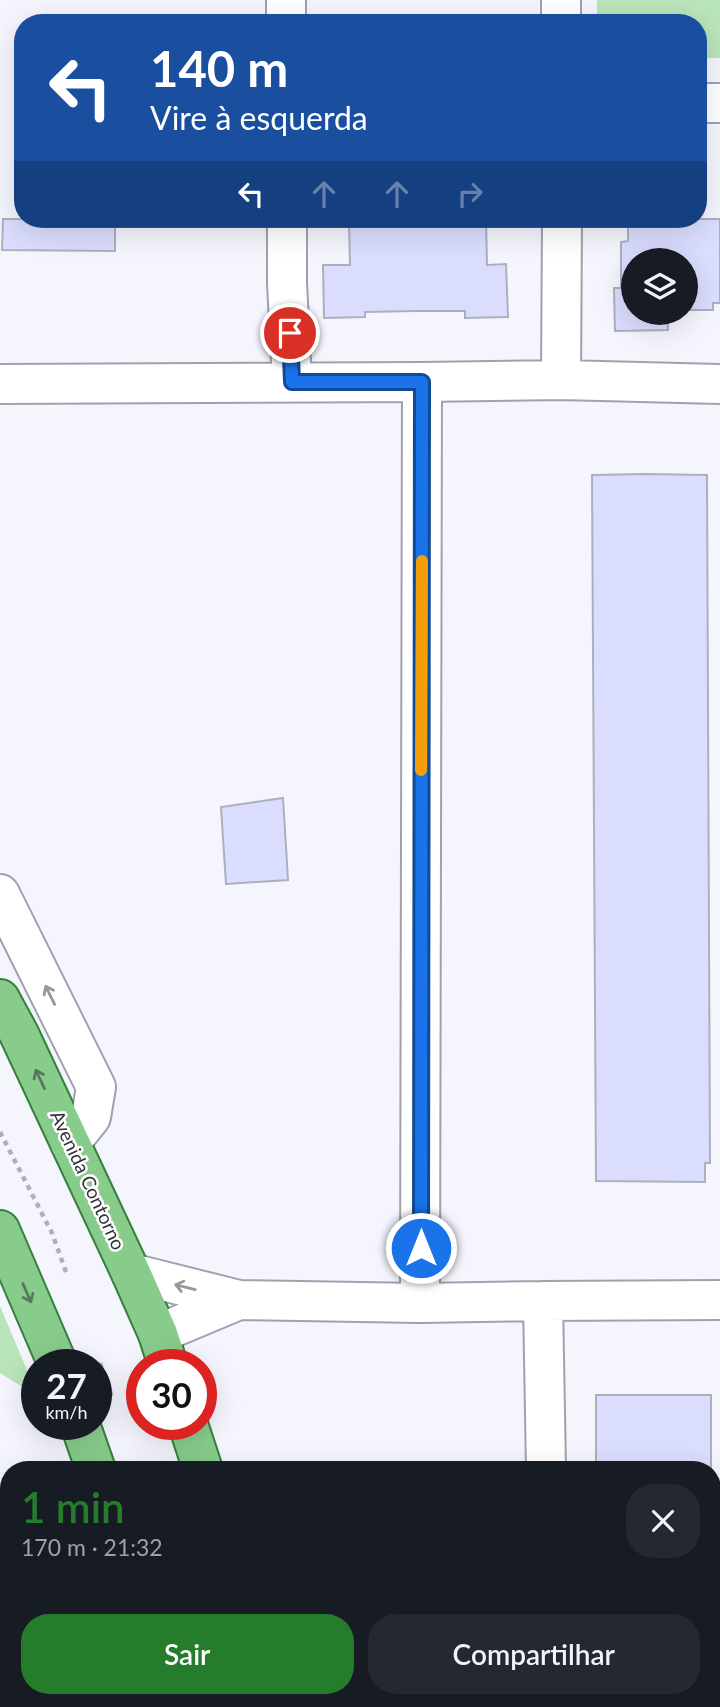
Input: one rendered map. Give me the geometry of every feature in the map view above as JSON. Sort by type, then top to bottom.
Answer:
[{"type":"main road","name":"Avenida Contorno","points":[[0,999],[131,1273],[163,1349]]},
{"type":"main road","points":[[0,1230],[51,1349]]},
{"type":"main road","points":[[85,1440],[93,1461]]},
{"type":"main road","points":[[193,1440],[200,1461]]},
{"type":"street","points":[[287,228],[292,382]]},
{"type":"street","points":[[561,380],[562,228]]},
{"type":"street","points":[[0,384],[561,380],[720,384]]},
{"type":"street","points":[[420,1303],[422,382]]},
{"type":"street","points":[[0,894],[96,1087],[91,1116],[70,1143]]},
{"type":"street","points":[[131,1273],[239,1300],[420,1303],[720,1300]]},
{"type":"street","points":[[165,1349],[239,1300]]},
{"type":"street","points":[[543,1301],[545,1461]]},
{"type":"green space","points":[[597,0],[720,0],[720,58],[707,58],[707,14],[597,14]]},
{"type":"green space","points":[[0,1306],[21,1356],[21,1386],[0,1373]]},
{"type":"building","points":[[3,219],[14,219],[14,228],[115,228],[115,251],[2,250]]},
{"type":"building","points":[[707,219],[720,219],[720,303],[713,303],[713,310],[698,310],[698,248],[621,248],[621,242],[628,241],[628,228],[707,228]]},
{"type":"building","points":[[349,228],[486,228],[487,265],[506,264],[508,317],[465,318],[465,311],[416,311],[365,312],[365,317],[324,318],[323,265],[350,265]]},
{"type":"building","points":[[614,288],[621,288],[621,325],[668,325],[668,330],[615,331]]},
{"type":"building","points":[[592,475],[707,475],[710,1163],[705,1163],[705,1182],[596,1181]]},
{"type":"building","points":[[283,798],[288,880],[226,884],[221,807]]},
{"type":"building","points":[[596,1395],[711,1395],[711,1461],[596,1461]]},
{"type":"slow traffic","points":[[421,770],[422,561]]},
{"type":"route","points":[[290,333],[292,382],[422,382],[421,1248]]}]
